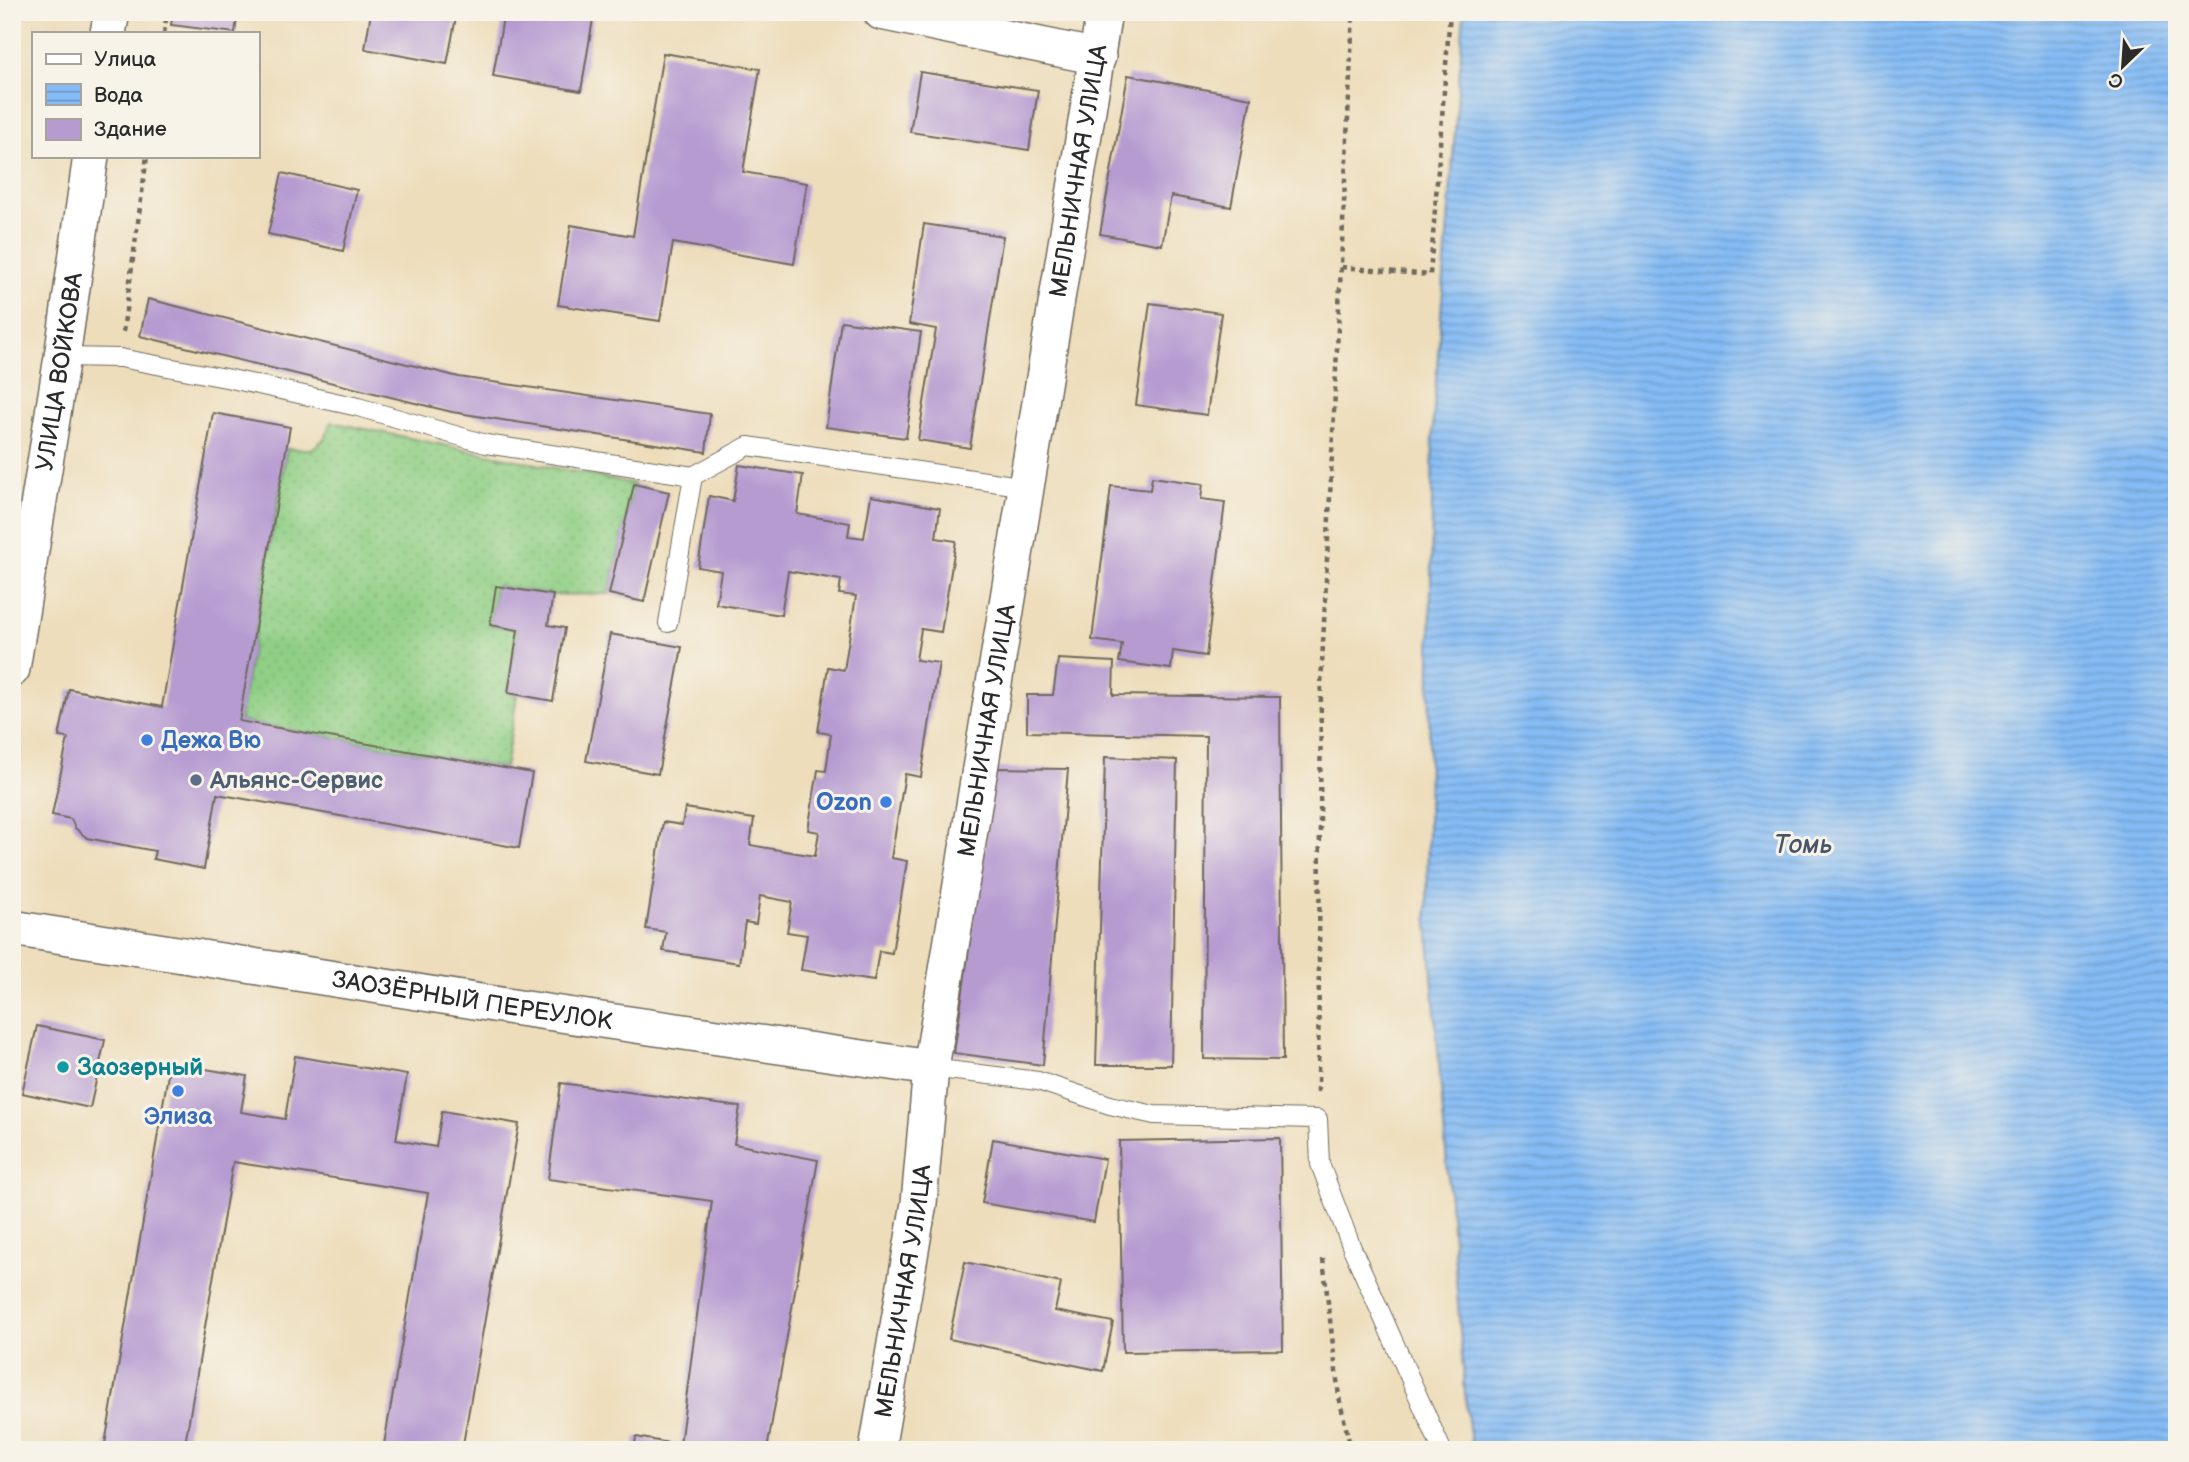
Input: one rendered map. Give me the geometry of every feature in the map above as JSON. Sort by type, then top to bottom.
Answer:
[{"type":"street","points":[[108,32],[111,12]]},
{"type":"street","points":[[881,12],[1098,57]]},
{"type":"street","name":"МЕЛЬНИЧНАЯ УЛИЦА","points":[[877,1450],[919,1203],[931,1068],[1104,12]]},
{"type":"street","name":"УЛИЦА ВОЙКОВА","points":[[12,669],[91,158]]},
{"type":"street","name":"ЗАОЗЁРНЫЙ ПЕРЕУЛОК","points":[[12,928],[519,1008],[931,1068]]},
{"type":"lane","points":[[62,357],[120,358],[358,407],[486,444],[693,476],[748,446],[1027,487]]},
{"type":"lane","points":[[668,623],[693,476]]},
{"type":"lane","points":[[931,1068],[1038,1081],[1110,1105],[1154,1115],[1318,1119],[1320,1164],[1352,1248],[1442,1450]]},
{"type":"path","points":[[164,32],[167,12]]},
{"type":"path","points":[[1318,1119],[1321,686],[1353,12]]},
{"type":"path","points":[[1341,267],[1430,275],[1450,12]]},
{"type":"path","points":[[120,358],[148,158]]},
{"type":"path","points":[[1323,1255],[1339,1397],[1351,1450]]},
{"type":"green space","points":[[331,422],[634,484],[609,594],[553,595],[496,586],[490,625],[518,630],[508,693],[517,695],[505,768],[239,721],[287,449],[312,449],[324,439]]},
{"type":"water","name":"Томь","points":[[1464,12],[2177,12],[2177,1450],[1472,1450],[1466,1406],[1427,912],[1433,420]]},
{"type":"building","points":[[173,12],[238,12],[235,32],[171,25]]},
{"type":"building","points":[[371,12],[457,12],[447,64],[365,49]]},
{"type":"building","points":[[504,12],[551,12],[593,19],[581,91],[493,76]]},
{"type":"building","points":[[663,53],[760,69],[743,172],[807,183],[794,264],[673,243],[660,321],[558,305],[571,225],[633,236]]},
{"type":"building","points":[[920,72],[1038,90],[1029,150],[910,132]]},
{"type":"building","points":[[1128,75],[1251,98],[1231,207],[1171,196],[1162,245],[1100,234]]},
{"type":"building","points":[[282,173],[357,190],[343,251],[268,234]]},
{"type":"building","points":[[924,224],[1003,236],[970,448],[918,440],[936,329],[909,324]]},
{"type":"building","points":[[148,299],[459,377],[710,414],[706,452],[452,412],[140,336]]},
{"type":"building","points":[[1150,303],[1221,313],[1207,415],[1136,405]]},
{"type":"building","points":[[841,321],[921,332],[906,438],[826,427]]},
{"type":"building","points":[[213,413],[290,427],[239,721],[532,773],[519,848],[217,794],[204,869],[153,859],[155,851],[87,838],[75,828],[71,819],[52,815],[68,738],[59,737],[69,689],[162,707]]},
{"type":"building","points":[[739,465],[803,475],[797,514],[850,523],[848,536],[864,538],[871,496],[940,508],[936,538],[956,541],[941,632],[921,629],[916,660],[939,663],[921,777],[905,774],[891,858],[907,861],[892,953],[879,951],[874,981],[801,970],[807,935],[787,932],[792,902],[760,896],[756,924],[745,922],[739,963],[663,951],[666,932],[646,929],[663,822],[682,825],[685,808],[754,819],[750,845],[815,856],[819,832],[808,830],[818,770],[826,771],[831,734],[818,732],[828,667],[844,670],[856,596],[839,594],[841,580],[788,571],[781,615],[716,604],[721,571],[698,567],[709,496],[733,501]]},
{"type":"building","points":[[1152,477],[1203,484],[1201,499],[1225,502],[1206,656],[1173,651],[1171,669],[1119,662],[1122,644],[1092,640],[1111,486],[1150,490]]},
{"type":"building","points":[[634,484],[669,492],[644,602],[609,594]]},
{"type":"building","points":[[496,586],[553,595],[548,625],[565,628],[553,701],[508,693],[518,630],[490,625]]},
{"type":"building","points":[[610,634],[682,647],[658,774],[586,761]]},
{"type":"building","points":[[1058,659],[1114,662],[1113,695],[1280,697],[1283,1060],[1204,1059],[1206,736],[1027,732],[1027,695],[1053,695]]},
{"type":"building","points":[[1105,757],[1177,760],[1171,1065],[1096,1065]]},
{"type":"building","points":[[995,768],[1068,769],[1043,1065],[954,1053]]},
{"type":"building","name":"Заозерный","points":[[37,1026],[105,1040],[90,1108],[22,1093]]},
{"type":"building","points":[[295,1056],[407,1075],[396,1140],[436,1147],[442,1111],[519,1124],[462,1450],[383,1450],[428,1193],[233,1162],[184,1450],[104,1450],[170,1063],[247,1076],[241,1112],[285,1119]]},
{"type":"building","points":[[561,1083],[740,1107],[734,1144],[818,1160],[767,1450],[634,1450],[636,1437],[680,1445],[712,1201],[548,1179]]},
{"type":"building","points":[[1280,1138],[1283,1350],[1123,1352],[1119,1141]]},
{"type":"building","points":[[993,1139],[1105,1159],[1094,1222],[982,1203]]},
{"type":"building","points":[[965,1262],[1061,1283],[1055,1311],[1113,1322],[1103,1371],[949,1339]]},
{"type":"place","name":"Дежа Вю","points":[[147,740]]},
{"type":"place","name":"Альянс-Сервис","points":[[196,780]]},
{"type":"place","name":"Ozon","points":[[886,802]]},
{"type":"place","name":"Заозерный","points":[[63,1067]]},
{"type":"place","name":"Элиза","points":[[178,1091]]}]
